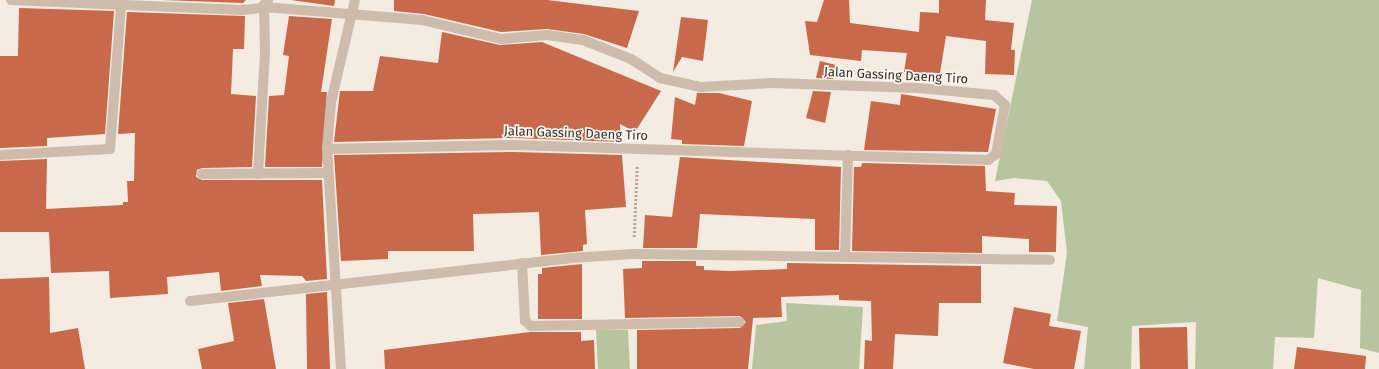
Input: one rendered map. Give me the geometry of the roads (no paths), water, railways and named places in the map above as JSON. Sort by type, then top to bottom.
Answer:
[{"type":"street","points":[[341,369],[336,283],[326,173],[332,102],[353,16],[355,0]]},
{"type":"street","name":"Jalan Gassing Daeng Tiro","points":[[7,2],[243,10],[266,4],[353,16],[441,23],[501,39],[547,35],[583,40],[631,59],[660,78],[701,87],[773,83],[918,88],[994,95],[1003,100],[999,145],[996,154],[988,160],[474,144],[327,149]]},
{"type":"street","points":[[258,174],[265,53],[266,4]]},
{"type":"street","points":[[0,155],[52,152],[106,152],[111,147],[121,7]]},
{"type":"street","points":[[845,255],[848,155]]},
{"type":"street","points":[[202,174],[326,173]]},
{"type":"street","points":[[190,301],[336,283],[522,263],[633,254],[845,255],[1050,260]]},
{"type":"street","points":[[522,263],[525,321],[531,326],[740,322]]}]
